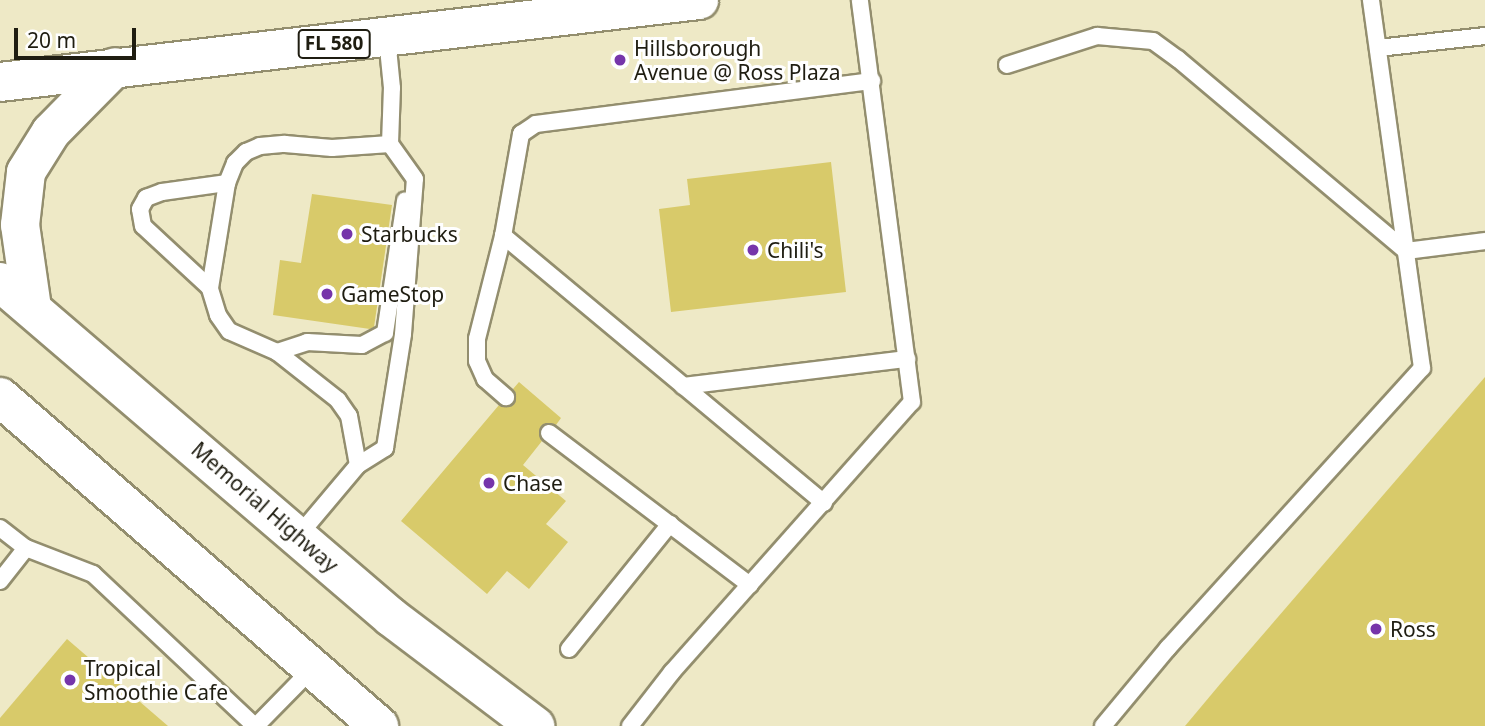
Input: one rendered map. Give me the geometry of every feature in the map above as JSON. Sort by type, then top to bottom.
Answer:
[{"type":"main road","name":"FL 580","points":[[0,82],[115,66],[387,38],[699,0]]},
{"type":"main road","points":[[32,308],[20,225],[26,172],[51,132],[115,66]]},
{"type":"main road","name":"Memorial Highway","points":[[0,282],[299,535],[391,617],[535,726]]},
{"type":"main road","points":[[0,397],[379,726]]},
{"type":"lane","points":[[630,726],[672,673],[912,401],[860,0]]},
{"type":"lane","points":[[1103,726],[1168,648],[1422,368],[1371,0]]},
{"type":"lane","points":[[1007,65],[1097,36],[1153,41],[1178,58],[1406,251],[1485,241]]},
{"type":"lane","points":[[1378,48],[1485,36]]},
{"type":"lane","points":[[299,535],[358,465],[385,448],[403,334],[415,179],[390,144],[392,88],[387,38]]},
{"type":"lane","points":[[506,397],[485,379],[477,361],[477,339],[503,236],[520,134],[536,124],[872,81]]},
{"type":"lane","points":[[358,465],[349,416],[338,400],[277,352],[229,331],[218,315],[210,288],[227,183],[234,163],[246,152],[260,146],[285,144],[332,148],[390,144]]},
{"type":"lane","points":[[277,352],[307,342],[362,345],[385,333],[402,207],[415,179]]},
{"type":"lane","points":[[210,288],[143,226],[140,209],[146,198],[162,192],[227,183]]},
{"type":"lane","points":[[503,236],[824,503]]},
{"type":"lane","points":[[683,386],[906,359]]},
{"type":"lane","points":[[549,433],[750,585]]},
{"type":"lane","points":[[569,649],[670,524]]},
{"type":"lane","points":[[0,528],[26,548],[93,574],[255,726],[313,668]]},
{"type":"lane","points":[[0,581],[26,548]]},
{"type":"building","name":"Chili's","points":[[831,162],[846,292],[671,312],[659,209],[690,205],[687,179]]},
{"type":"building","points":[[312,194],[392,205],[374,327],[370,329],[273,315],[280,260],[301,263]]},
{"type":"building","name":"Ross","points":[[1485,377],[1485,726],[1185,726],[1221,683]]},
{"type":"building","name":"Chase","points":[[519,382],[561,418],[556,425],[550,423],[541,426],[539,432],[542,441],[523,465],[566,501],[546,524],[568,542],[529,589],[507,571],[487,594],[401,521],[499,405],[509,407],[514,403],[516,394],[513,389]]},
{"type":"building","points":[[67,639],[168,726],[0,726],[0,718]]},
{"type":"place","name":"Hillsborough Avenue @ Ross Plaza","points":[[620,60]]},
{"type":"place","name":"Starbucks","points":[[347,234]]},
{"type":"place","name":"Chili's","points":[[753,250]]},
{"type":"place","name":"GameStop","points":[[327,294]]},
{"type":"place","name":"Chase","points":[[489,483]]},
{"type":"place","name":"Ross","points":[[1376,629]]},
{"type":"place","name":"Tropical Smoothie Cafe","points":[[70,680]]}]
